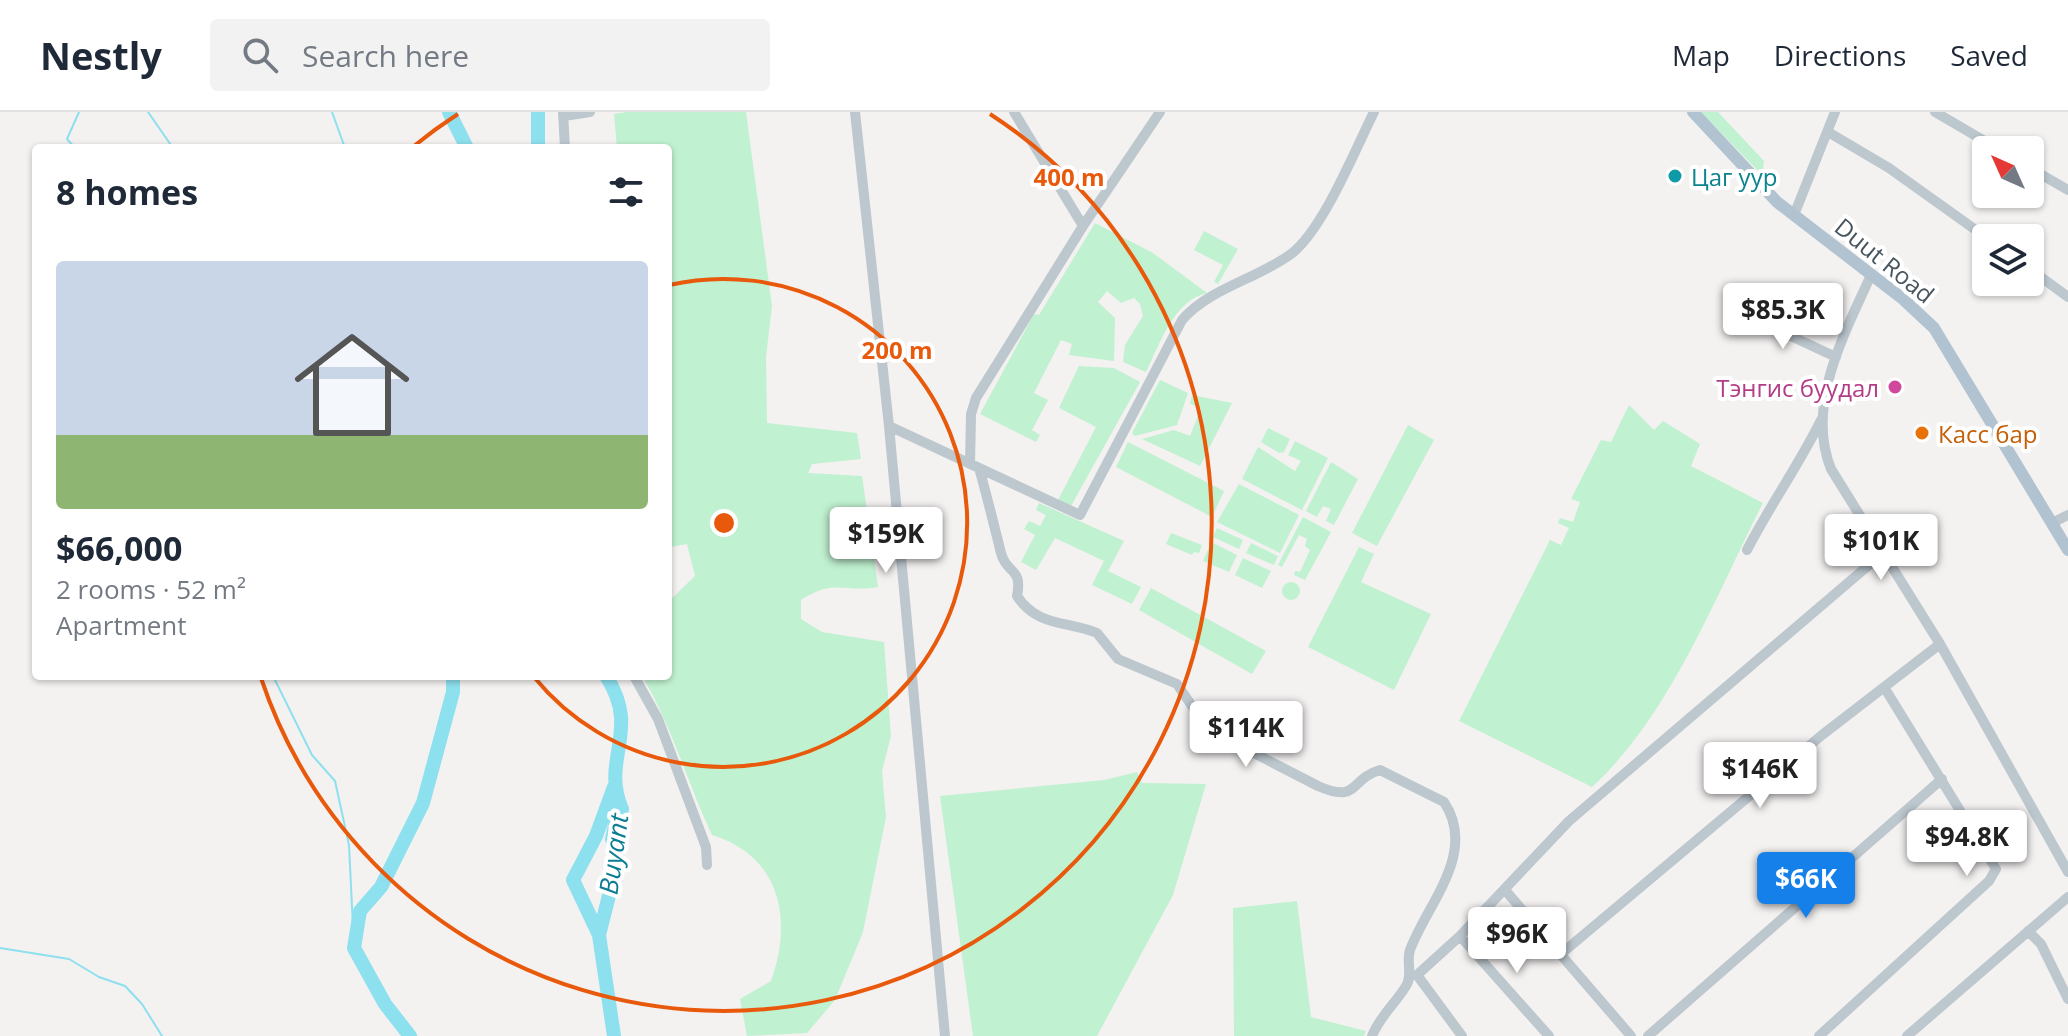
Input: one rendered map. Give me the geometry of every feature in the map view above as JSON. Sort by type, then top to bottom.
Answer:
[{"type":"main road","name":"Duut Road","points":[[1693,112],[1762,186],[1794,215],[1934,328],[2068,550]]},
{"type":"street","points":[[565,144],[564,114],[590,112]]},
{"type":"street","points":[[855,112],[889,426],[945,1036]]},
{"type":"street","points":[[1014,112],[1083,226]]},
{"type":"street","points":[[1160,112],[1083,226],[976,398],[971,414],[974,466],[999,533],[1001,557],[1020,581],[1017,596],[1038,617],[1058,626],[1097,633],[1118,659],[1177,684],[1196,712],[1221,736],[1333,793],[1349,793],[1380,770],[1444,802],[1452,820],[1454,862],[1410,950],[1413,979],[1462,1036]]},
{"type":"street","points":[[889,426],[1080,515],[1182,320],[1192,308],[1274,265],[1308,238],[1374,112]]},
{"type":"street","points":[[1794,215],[1835,112]]},
{"type":"street","points":[[1935,112],[1976,136]]},
{"type":"street","points":[[1828,132],[1889,168],[1972,227]]},
{"type":"street","points":[[2044,176],[2068,190]]},
{"type":"street","points":[[1747,550],[1776,493],[1801,461],[1822,417],[1836,357],[1871,275]]},
{"type":"street","points":[[2044,279],[2068,297]]},
{"type":"street","points":[[1741,321],[1780,331],[1836,357]]},
{"type":"street","points":[[1822,417],[1823,449],[1831,469],[1940,644],[2068,872]]},
{"type":"street","points":[[2052,523],[2068,515]]},
{"type":"street","points":[[1372,1036],[1379,1018],[1413,979],[1460,936],[1569,821],[1883,553]]},
{"type":"street","points":[[1562,953],[1940,644]]},
{"type":"street","points":[[636,680],[658,719],[706,847],[707,865]]},
{"type":"street","points":[[1819,1036],[1989,881],[1996,869],[1884,687]]},
{"type":"street","points":[[1648,1036],[1942,779]]},
{"type":"street","points":[[1505,890],[1631,1036]]},
{"type":"street","points":[[1907,1036],[2068,897]]},
{"type":"street","points":[[2028,931],[2041,944],[2068,999]]},
{"type":"street","points":[[1460,936],[1549,1036]]},
{"type":"green space","points":[[746,112],[772,306],[766,357],[767,423],[857,433],[861,459],[812,464],[808,473],[862,476],[878,587],[831,588],[813,593],[801,600],[801,619],[822,632],[884,642],[891,736],[882,771],[886,817],[863,932],[835,1000],[807,1033],[747,1036],[740,999],[771,981],[778,958],[781,935],[776,893],[767,874],[753,858],[735,845],[712,835],[662,714],[644,680],[672,680],[672,598],[695,576],[687,544],[672,547],[672,144],[617,144],[614,114]]},
{"type":"green space","points":[[1701,112],[1718,112],[1764,161],[1763,170],[1759,172]]},
{"type":"green space","points":[[1095,223],[1153,253],[1207,293],[1195,298],[1176,314],[1146,372],[1123,362],[1125,345],[1143,316],[1140,304],[1134,298],[1121,303],[1107,291],[1098,302],[1115,318],[1114,361],[1069,355],[1072,344],[1061,340],[1034,393],[1048,400],[1032,430],[1040,435],[1036,442],[980,414],[1034,314],[1039,315]]},
{"type":"green space","points":[[1204,231],[1238,249],[1218,284],[1214,282],[1223,265],[1194,250]]},
{"type":"green space","points":[[1079,366],[1114,368],[1140,382],[1071,506],[1058,500],[1096,427],[1059,408]]},
{"type":"green space","points":[[1160,380],[1188,393],[1177,425],[1135,436],[1132,433]]},
{"type":"green space","points":[[1192,395],[1232,403],[1200,466],[1142,439],[1174,430],[1190,436],[1201,408],[1190,404]]},
{"type":"green space","points":[[1629,405],[1654,430],[1663,421],[1700,444],[1691,466],[1763,503],[1709,615],[1668,690],[1620,758],[1592,787],[1459,721],[1550,540],[1561,545],[1569,528],[1558,523],[1560,518],[1573,522],[1580,502],[1571,499],[1601,440],[1611,442]]},
{"type":"green space","points":[[1408,425],[1434,440],[1377,546],[1352,533]]},
{"type":"green space","points":[[1268,428],[1290,439],[1284,452],[1279,453],[1261,442]]},
{"type":"green space","points":[[1295,441],[1328,458],[1302,510],[1242,479],[1258,447],[1295,471],[1301,461],[1288,455]]},
{"type":"green space","points":[[1128,442],[1224,491],[1212,517],[1116,467]]},
{"type":"green space","points":[[1331,462],[1358,479],[1334,525],[1326,521],[1331,509],[1323,506],[1317,517],[1306,511]]},
{"type":"green space","points":[[1239,484],[1299,515],[1280,553],[1217,522]]},
{"type":"green space","points":[[1039,503],[1124,541],[1108,571],[1141,587],[1132,604],[1092,585],[1104,561],[1055,538],[1036,570],[1021,562],[1035,535],[1024,529],[1029,521],[1040,526],[1046,515],[1036,510]]},
{"type":"green space","points":[[1303,517],[1331,532],[1305,580],[1294,575],[1295,571],[1300,572],[1310,550],[1305,546],[1307,539],[1299,535],[1282,567],[1278,565]]},
{"type":"green space","points":[[1217,528],[1243,540],[1239,549],[1213,537]]},
{"type":"green space","points":[[1171,533],[1202,545],[1199,553],[1192,555],[1166,544]]},
{"type":"green space","points":[[1211,542],[1237,555],[1229,572],[1203,561]]},
{"type":"green space","points":[[1251,543],[1278,556],[1274,565],[1246,553]]},
{"type":"green space","points":[[1359,547],[1374,554],[1361,582],[1431,614],[1394,690],[1308,647]]},
{"type":"green space","points":[[1243,558],[1271,571],[1262,588],[1235,575]]},
{"type":"green space","points":[[1287,582],[1295,582],[1300,591],[1298,598],[1287,600],[1282,595],[1282,587]]},
{"type":"green space","points":[[1151,588],[1266,651],[1252,674],[1139,610]]},
{"type":"green space","points":[[1137,772],[1142,783],[1206,784],[1173,895],[1097,1036],[973,1036],[940,796],[1104,780]]},
{"type":"green space","points":[[1297,901],[1311,1017],[1366,1031],[1364,1036],[1234,1036],[1233,908]]},
{"type":"waterway","points":[[71,144],[67,139],[79,112]]},
{"type":"waterway","points":[[148,112],[170,144]]},
{"type":"waterway","points":[[332,112],[344,144]]},
{"type":"waterway","points":[[449,112],[465,144]]},
{"type":"waterway","name":"Buyant","points":[[538,112],[538,144]]},
{"type":"waterway","points":[[275,680],[312,755],[335,781],[349,845],[354,948]]},
{"type":"waterway","points":[[410,1036],[385,1004],[354,948],[360,911],[381,887],[423,803],[453,692],[453,680]]},
{"type":"waterway","name":"Buyant","points":[[608,680],[621,713],[615,775],[622,809],[617,816],[612,839],[618,860],[599,935],[614,1036]]},
{"type":"waterway","points":[[599,935],[573,880],[596,836],[614,787]]},
{"type":"waterway","points":[[0,948],[69,959],[99,977],[125,986],[142,1004],[162,1036]]},
{"type":"place","name":"Цаг уур","points":[[1675,176]]},
{"type":"place","name":"Тэнгис буудал","points":[[1895,387]]},
{"type":"place","name":"Касс бар","points":[[1922,433]]}]
